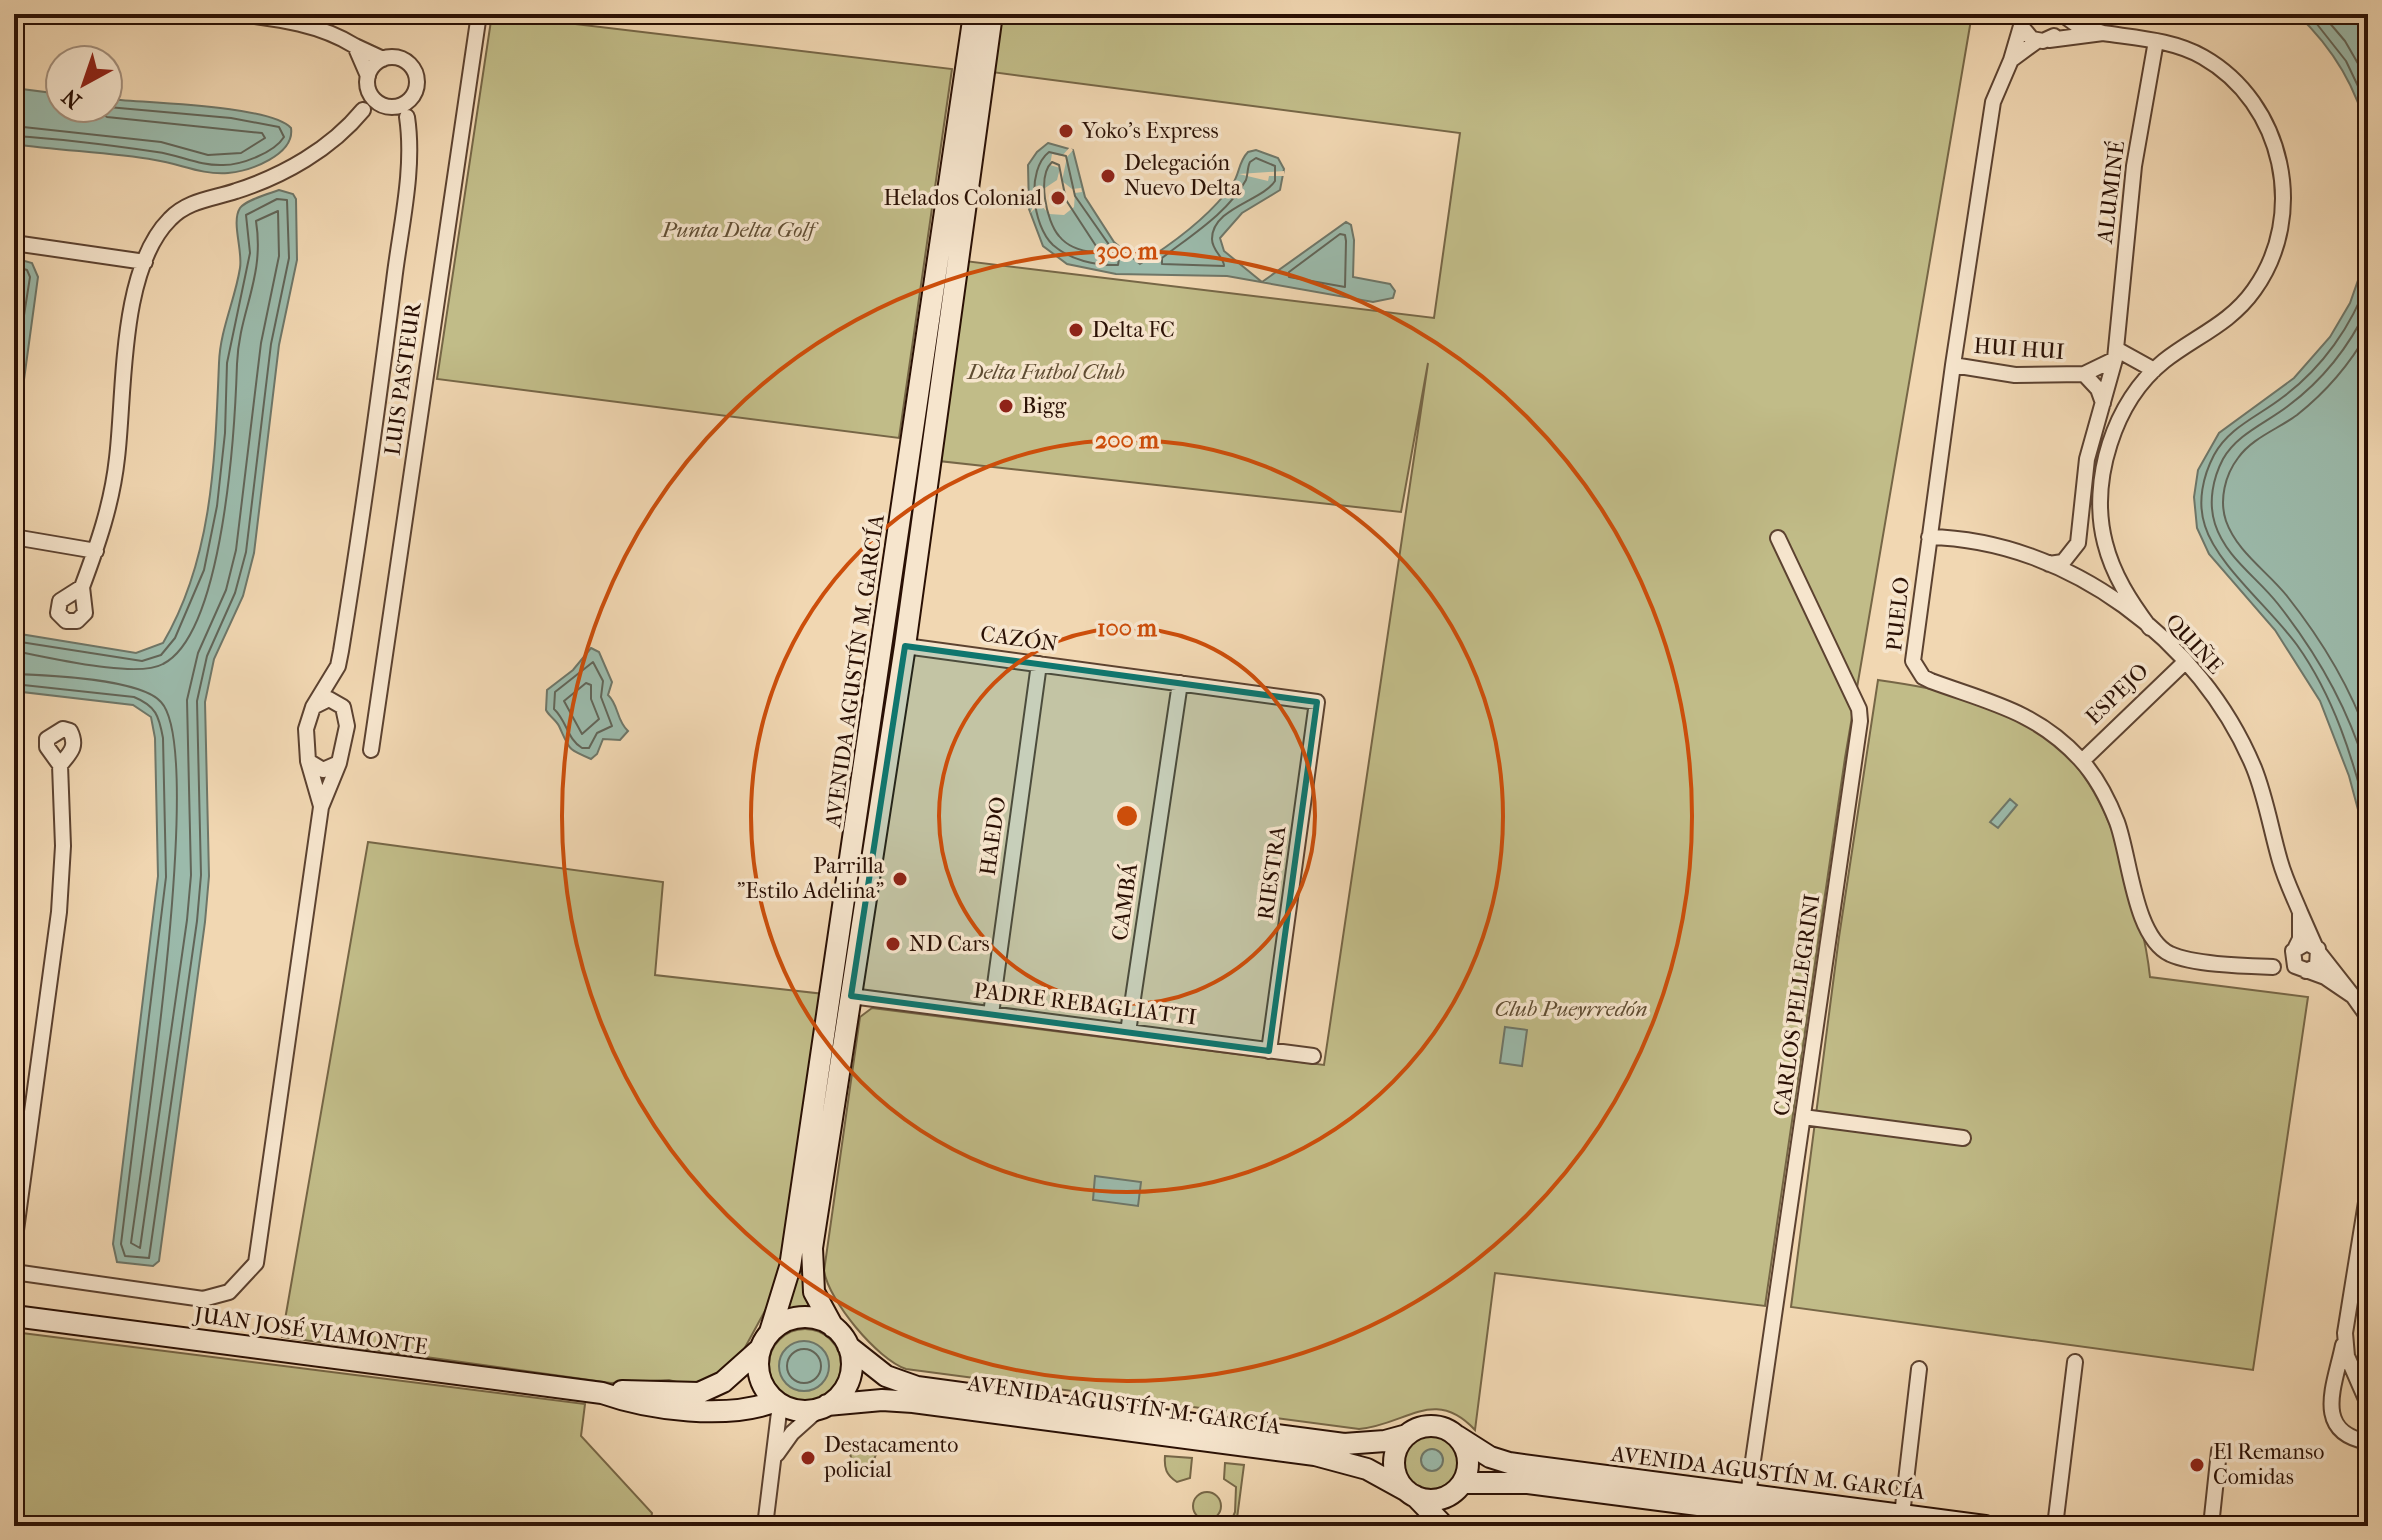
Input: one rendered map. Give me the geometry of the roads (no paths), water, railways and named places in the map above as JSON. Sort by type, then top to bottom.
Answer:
[{"type":"main road","name":"AVENIDA AGUSTÍN M. GARCÍA","points":[[765,1341],[789,1277],[974,14]]},
{"type":"main road","name":"AVENIDA AGUSTÍN M. GARCÍA","points":[[833,1327],[814,1292],[811,1267],[905,646],[992,14]]},
{"type":"main road","name":"JUAN JOSÉ VIAMONTE","points":[[14,1316],[602,1393],[665,1409],[746,1408],[778,1402]]},
{"type":"main road","points":[[807,1317],[833,1327],[848,1346],[851,1373],[846,1386],[823,1407],[797,1410],[778,1402],[765,1390],[758,1372],[765,1341],[780,1324],[807,1317]]},
{"type":"main road","name":"JUAN JOSÉ VIAMONTE","points":[[602,1393],[627,1390],[699,1393],[723,1382],[765,1341]]},
{"type":"main road","name":"AVENIDA AGUSTÍN M. GARCÍA","points":[[848,1346],[886,1376],[917,1387],[1344,1444],[1385,1441],[1407,1435]]},
{"type":"main road","name":"AVENIDA AGUSTÍN M. GARCÍA","points":[[823,1407],[882,1400],[913,1402],[1315,1455],[1367,1469],[1411,1494]]},
{"type":"main road","points":[[1444,1526],[1411,1494],[1395,1472],[1394,1460],[1407,1435],[1423,1427],[1435,1426],[1457,1436],[1468,1456],[1456,1526]]},
{"type":"main road","name":"AVENIDA AGUSTÍN M. GARCÍA","points":[[1457,1436],[1475,1450],[1509,1463],[1985,1526]]},
{"type":"main road","name":"AVENIDA AGUSTÍN M. GARCÍA","points":[[1461,1485],[1528,1483],[1859,1526]]},
{"type":"main road","points":[[1411,1494],[1439,1499],[1461,1485]]},
{"type":"street","points":[[14,1272],[203,1299],[229,1292],[256,1263],[321,807],[339,763],[347,726],[338,666],[374,438],[409,155],[407,117],[417,83],[414,70],[397,57],[383,59],[312,26],[239,14]]},
{"type":"street","name":"LUIS PASTEUR","points":[[371,750],[479,14]]},
{"type":"street","points":[[2061,14],[2077,25],[2103,33],[2156,41],[2203,57],[2234,80],[2255,104],[2279,162],[2284,205],[2274,252],[2254,290],[2219,327],[2154,370],[2123,413],[2106,461],[2100,516],[2113,568],[2150,628]]},
{"type":"street","points":[[2011,60],[2060,27],[2061,14]]},
{"type":"street","points":[[2022,20],[2027,36],[2043,40],[2103,33]]},
{"type":"street","name":"PUELO","points":[[2022,20],[2011,60],[1993,102],[1913,651],[1917,670],[1931,681],[2018,712],[2053,735],[2082,761],[2101,789],[2117,822],[2143,918],[2154,942],[2173,955],[2302,970]]},
{"type":"street","name":"ALUMINÉ","points":[[2091,584],[2078,543],[2087,459],[2116,354],[2134,166],[2156,41]]},
{"type":"street","points":[[355,46],[369,83],[388,105],[407,117]]},
{"type":"street","points":[[363,110],[369,83],[383,59]]},
{"type":"street","points":[[82,587],[109,509],[121,424],[123,358],[145,262],[164,224],[185,206],[256,184],[293,166],[331,141],[363,110],[412,97]]},
{"type":"street","points":[[14,243],[145,262]]},
{"type":"street","points":[[2103,403],[2098,389],[2084,374],[2116,354],[2154,370]]},
{"type":"street","name":"HUI HUI","points":[[1953,365],[2015,375],[2084,374]]},
{"type":"street","points":[[14,537],[96,551]]},
{"type":"street","name":"QUIÑE","points":[[1929,537],[1990,544],[2049,564],[2091,584],[2150,628],[2185,662],[2243,745],[2264,796],[2281,865],[2317,950],[2368,1017]]},
{"type":"street","name":"CARLOS PELLEGRINI","points":[[1748,1495],[1860,721],[1859,709],[1778,538]]},
{"type":"street","points":[[2049,564],[2063,562],[2078,543]]},
{"type":"street","points":[[2091,584],[2108,582],[2113,568]]},
{"type":"street","name":"CAZÓN","points":[[905,646],[1317,702]]},
{"type":"street","name":"ESPEJO","points":[[2082,761],[2185,662]]},
{"type":"street","name":"HAEDO","points":[[991,1014],[1039,664]]},
{"type":"street","points":[[321,807],[308,761],[306,729],[313,707],[338,666]]},
{"type":"street","name":"CAMBÁ","points":[[1128,1032],[1180,683]]},
{"type":"street","points":[[313,707],[329,699],[343,707]]},
{"type":"street","name":"RIESTRA","points":[[1269,1051],[1317,702]]},
{"type":"street","points":[[308,761],[323,770],[339,763]]},
{"type":"street","points":[[14,1245],[59,912],[63,846],[60,765]]},
{"type":"street","points":[[2300,912],[2300,939],[2292,959],[2302,970],[2325,977],[2353,996]]},
{"type":"street","points":[[2273,967],[2303,943],[2317,950],[2317,966],[2302,970]]},
{"type":"street","name":"PADRE REBAGLIATTI","points":[[851,996],[1313,1056]]},
{"type":"street","points":[[1803,1117],[1963,1138]]},
{"type":"street","points":[[2368,1190],[2331,1414],[2340,1431],[2349,1438],[2368,1442]]},
{"type":"street","points":[[2345,1333],[2347,1356],[2368,1404]]},
{"type":"street","points":[[2055,1526],[2075,1362]]},
{"type":"street","points":[[1902,1515],[1919,1369]]},
{"type":"street","points":[[765,1526],[775,1458],[778,1402]]},
{"type":"street","points":[[775,1458],[792,1433],[823,1407]]},
{"type":"street","points":[[2211,1526],[2219,1451]]},
{"type":"water","points":[[2297,14],[2368,14],[2368,135],[2342,69]]},
{"type":"water","points":[[14,88],[44,92],[44,124],[124,124],[124,100],[259,114],[279,120],[291,128],[290,138],[279,154],[259,165],[228,173],[200,171],[138,157],[14,144]]},
{"type":"water","points":[[1048,143],[1073,150],[1085,197],[1114,242],[1140,264],[1213,208],[1232,185],[1248,152],[1256,150],[1278,158],[1284,169],[1280,190],[1242,213],[1220,238],[1224,251],[1262,282],[1346,222],[1351,225],[1354,240],[1353,277],[1390,284],[1395,291],[1393,298],[1373,302],[1227,276],[1116,274],[1067,264],[1043,246],[1029,209],[1028,165]]},
{"type":"water","points":[[279,190],[293,194],[296,199],[297,260],[279,345],[254,553],[243,596],[214,659],[205,702],[209,876],[159,1261],[153,1266],[117,1262],[113,1244],[158,876],[155,738],[151,717],[133,705],[14,691],[14,633],[136,653],[163,643],[180,610],[202,542],[213,471],[220,351],[240,268],[238,214],[247,202]]},
{"type":"water","points":[[2368,252],[2368,847],[2349,776],[2320,701],[2275,630],[2209,554],[2197,528],[2194,497],[2198,470],[2219,433],[2294,378],[2330,337],[2350,303]]},
{"type":"water","points":[[14,258],[32,263],[38,277],[14,453]]},
{"type":"water","points":[[591,648],[599,652],[612,682],[608,695],[628,731],[620,740],[603,739],[597,754],[591,759],[570,748],[558,724],[546,710],[547,690],[573,670]]},
{"type":"water","points":[[2010,799],[2017,805],[1998,828],[1990,822]]},
{"type":"water","points":[[1505,1027],[1527,1030],[1522,1066],[1500,1063]]},
{"type":"water","points":[[1095,1176],[1141,1182],[1138,1206],[1093,1200]]},
{"type":"water","points":[[804,1341],[822,1348],[829,1366],[822,1384],[804,1391],[786,1384],[779,1366],[786,1348]]},
{"type":"water","points":[[1428,1449],[1436,1449],[1443,1460],[1436,1471],[1428,1471],[1421,1464],[1421,1456]]},
{"type":"place","name":"Yoko's Express","points":[[1066,131]]},
{"type":"place","name":"Delegación Nuevo Delta","points":[[1108,176]]},
{"type":"place","name":"Helados Colonial","points":[[1058,198]]},
{"type":"place","name":"Delta FC","points":[[1076,330]]},
{"type":"place","name":"Bigg","points":[[1006,406]]},
{"type":"place","name":"Parrilla \"Estilo Adelina\"","points":[[900,879]]},
{"type":"place","name":"ND Cars","points":[[893,944]]},
{"type":"place","name":"Destacamento policial","points":[[808,1458]]},
{"type":"place","name":"El Remanso Comidas","points":[[2197,1465]]},
{"type":"park label","name":"Punta Delta Golf","points":[[738,230]]},
{"type":"park label","name":"Delta Futbol Club","points":[[1046,372]]},
{"type":"park label","name":"Club Pueyrredón","points":[[1571,1009]]}]
